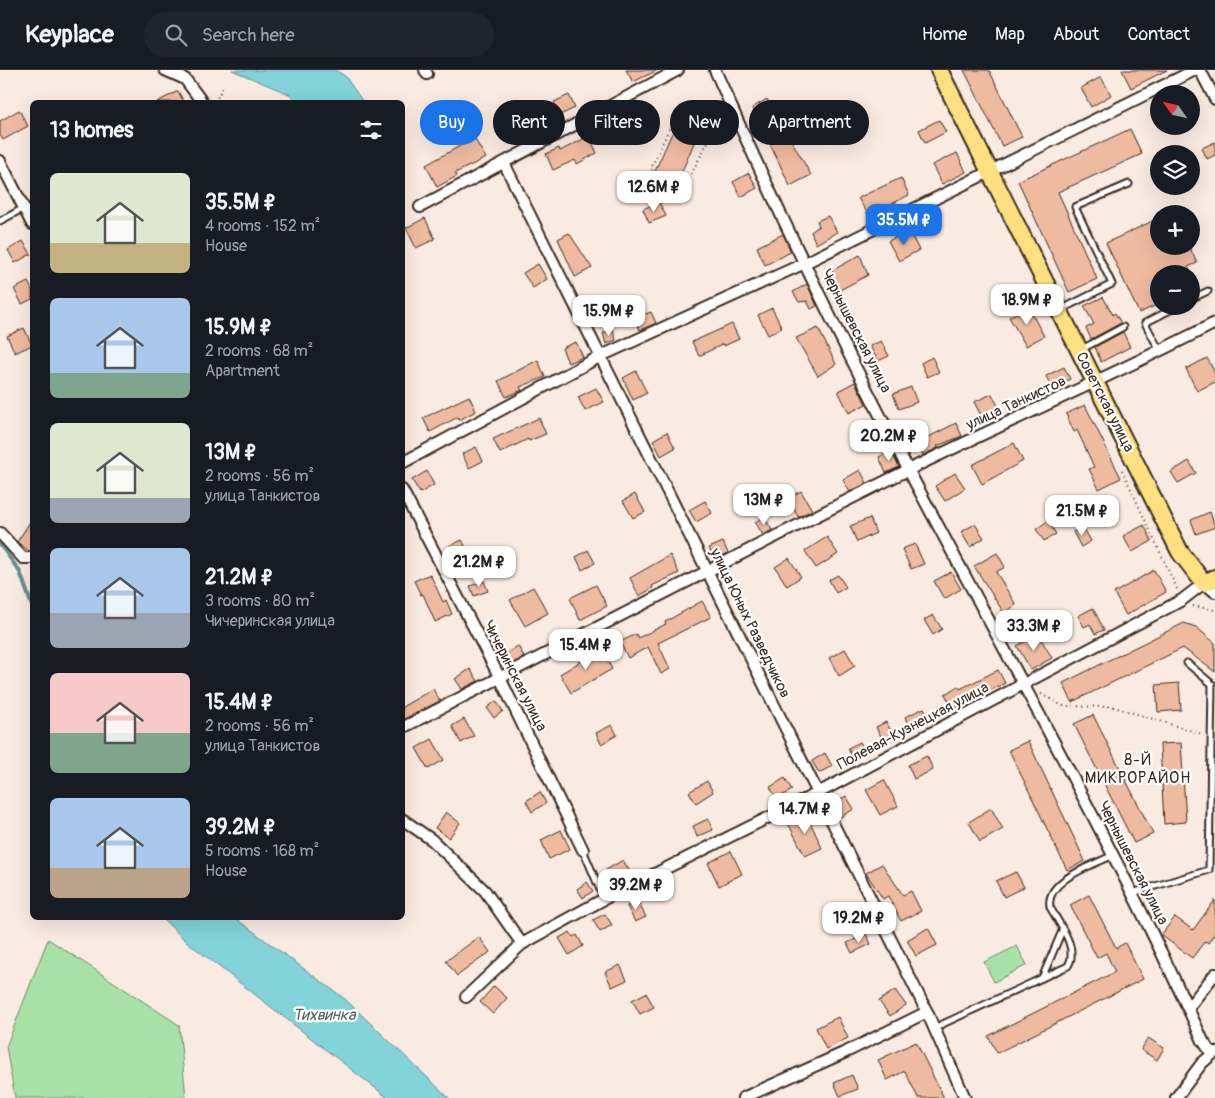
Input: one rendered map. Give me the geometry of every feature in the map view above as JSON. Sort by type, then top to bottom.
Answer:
[{"type":"main road","name":"Советская улица","points":[[939,70],[1180,552],[1211,584]]},
{"type":"street","points":[[165,70],[185,79],[201,100]]},
{"type":"street","points":[[420,207],[678,70]]},
{"type":"street","name":"Чернышевская улица","points":[[715,70],[725,100]]},
{"type":"street","points":[[405,461],[601,356],[805,263],[1195,70]]},
{"type":"street","points":[[1200,70],[1215,99]]},
{"type":"street","name":"Чернышевская улица","points":[[739,134],[909,470],[1114,855],[1188,1008],[1213,1053]]},
{"type":"street","points":[[0,162],[28,206]]},
{"type":"street","name":"улица Юных Разведчиков","points":[[504,163],[927,1012],[966,1098]]},
{"type":"street","name":"улица Танкистов","points":[[405,726],[708,570],[909,470],[1096,383],[1215,323]]},
{"type":"street","name":"Чичеринская улица","points":[[405,496],[500,678],[583,850]]},
{"type":"street","points":[[0,533],[28,558]]},
{"type":"street","name":"Полевая-Кузнецкая улица","points":[[466,997],[522,944],[604,899],[818,793],[1211,584]]},
{"type":"street","points":[[405,821],[432,840],[485,892],[522,944]]},
{"type":"street","points":[[1188,1008],[1215,974]]},
{"type":"street","points":[[743,1098],[848,1051],[927,1012]]},
{"type":"street","points":[[1176,1098],[1202,1063],[1213,1053]]},
{"type":"lane","points":[[1059,311],[1112,284],[1074,207],[1128,184]]},
{"type":"lane","points":[[0,221],[28,206]]},
{"type":"lane","points":[[1200,295],[1208,291]]},
{"type":"lane","points":[[1160,351],[1145,323],[1161,315]]},
{"type":"lane","points":[[1079,350],[1123,327]]},
{"type":"lane","points":[[1187,663],[1214,685],[1211,738],[1209,870]]},
{"type":"lane","points":[[583,850],[604,899]]},
{"type":"lane","points":[[934,1028],[1068,966],[1073,958],[1072,949],[1050,908],[1049,900],[1052,891],[1060,882],[1114,855]]},
{"type":"lane","points":[[1131,893],[1209,870],[1215,863]]},
{"type":"lane","points":[[1042,978],[1062,931]]},
{"type":"path","points":[[215,100],[223,87]]},
{"type":"path","points":[[695,103],[706,112],[714,132],[686,184],[676,189],[656,179],[651,168],[679,108],[695,103]]},
{"type":"path","points":[[1182,600],[1192,606],[1215,610]]},
{"type":"path","points":[[1024,685],[1063,706],[1114,707],[1211,738]]},
{"type":"green space","points":[[48,939],[179,1025],[186,1098],[15,1098],[6,1047]]},
{"type":"green space","points":[[1017,946],[1027,965],[994,982],[984,962]]},
{"type":"water","points":[[232,70],[335,70],[345,76],[362,100],[296,100],[291,95]]},
{"type":"water","name":"Тихвинка","points":[[164,920],[238,920],[345,999],[449,1098],[388,1098],[186,941]]},
{"type":"building","points":[[626,70],[658,70],[633,82]]},
{"type":"building","points":[[964,70],[989,70],[1022,137],[1002,146]]},
{"type":"building","points":[[1122,70],[1167,70],[1131,88]]},
{"type":"building","points":[[1101,77],[1111,95],[1091,107],[1081,88]]},
{"type":"building","points":[[178,91],[183,100],[161,100]]},
{"type":"building","points":[[569,95],[575,108],[565,113],[565,100],[558,100]]},
{"type":"building","points":[[19,110],[28,126],[3,140],[0,135],[0,121]]},
{"type":"building","points":[[939,120],[946,132],[925,143],[919,130]]},
{"type":"building","points":[[1130,129],[1142,154],[1058,192],[1097,279],[1069,292],[1018,181]]},
{"type":"building","points":[[670,138],[670,145],[693,145],[678,181],[655,171]]},
{"type":"building","points":[[1215,142],[1215,155],[1207,159],[1202,148]]},
{"type":"building","points":[[575,143],[575,145],[593,145],[597,153],[577,164],[575,160],[553,170],[546,154],[559,148],[560,151]]},
{"type":"building","points":[[462,145],[478,145],[486,158],[455,173],[457,176],[437,187],[426,165]]},
{"type":"building","points":[[770,145],[794,145],[811,175],[790,186]]},
{"type":"building","points":[[957,153],[966,172],[942,184],[932,165]]},
{"type":"building","points":[[749,173],[757,188],[741,197],[733,182]]},
{"type":"building","points":[[901,178],[909,195],[869,216],[858,198]]},
{"type":"building","points":[[659,202],[666,216],[649,223],[643,209]]},
{"type":"building","points":[[828,216],[837,232],[816,244],[811,232],[819,226],[817,221]]},
{"type":"building","points":[[425,218],[435,239],[416,248],[406,228]]},
{"type":"building","points":[[1150,222],[1150,255],[1193,255],[1197,263],[1192,265],[1150,265],[1150,308],[1139,313],[1106,243]]},
{"type":"building","points":[[909,231],[919,250],[899,261],[888,241]]},
{"type":"building","points":[[569,233],[592,268],[575,277],[558,239]]},
{"type":"building","points":[[783,234],[791,252],[765,265],[757,247]]},
{"type":"building","points":[[23,241],[30,255],[15,263],[8,250]]},
{"type":"building","points":[[860,255],[868,275],[838,291],[828,273]]},
{"type":"building","points":[[538,264],[547,279],[533,288],[523,273]]},
{"type":"building","points":[[28,282],[30,286],[30,300],[22,304],[14,289]]},
{"type":"building","points":[[807,284],[817,306],[811,309],[807,301],[799,302],[793,292]]},
{"type":"building","points":[[1103,297],[1113,315],[1115,313],[1121,323],[1091,339],[1086,328],[1094,324],[1084,306]]},
{"type":"building","points":[[635,298],[646,314],[651,312],[656,323],[640,330],[632,314],[630,315],[624,306]]},
{"type":"building","points":[[1028,307],[1044,336],[1026,346],[1009,317]]},
{"type":"building","points":[[772,308],[782,328],[768,335],[758,315]]},
{"type":"building","points":[[732,324],[739,339],[724,346],[723,344],[699,356],[692,342]]},
{"type":"building","points":[[24,328],[30,341],[30,346],[15,353],[7,336]]},
{"type":"building","points":[[818,328],[836,364],[818,376],[796,338]]},
{"type":"building","points":[[613,330],[616,340],[606,344],[603,333]]},
{"type":"building","points":[[1123,332],[1130,347],[1101,362],[1095,347]]},
{"type":"building","points":[[881,341],[889,356],[878,361],[870,346]]},
{"type":"building","points":[[576,342],[583,357],[568,363],[562,348]]},
{"type":"building","points":[[932,357],[939,372],[927,377],[921,363]]},
{"type":"building","points":[[1207,358],[1215,373],[1215,382],[1197,391],[1186,369]]},
{"type":"building","points":[[538,360],[545,377],[520,387],[522,390],[506,397],[498,381]]},
{"type":"building","points":[[1064,367],[1070,379],[1052,388],[1046,376]]},
{"type":"building","points":[[636,371],[647,393],[633,400],[623,378]]},
{"type":"building","points":[[855,382],[866,404],[849,413],[838,391]]},
{"type":"building","points":[[911,387],[917,402],[899,409],[893,394]]},
{"type":"building","points":[[596,388],[604,402],[585,411],[578,397]]},
{"type":"building","points":[[992,394],[1002,414],[985,423],[974,402]]},
{"type":"building","points":[[469,396],[476,411],[459,420],[458,417],[430,432],[423,418]]},
{"type":"building","points":[[1085,405],[1121,478],[1099,489],[1089,469],[1094,467],[1077,430],[1074,432],[1066,414]]},
{"type":"building","points":[[539,418],[546,434],[529,441],[528,439],[500,453],[493,439]]},
{"type":"building","points":[[956,423],[962,436],[937,446],[938,448],[923,455],[917,443]]},
{"type":"building","points":[[667,432],[675,448],[661,456],[653,440]]},
{"type":"building","points":[[1014,443],[1023,461],[982,484],[972,465]]},
{"type":"building","points":[[476,447],[483,461],[469,468],[462,454]]},
{"type":"building","points":[[891,451],[899,467],[886,473],[879,457]]},
{"type":"building","points":[[1189,461],[1196,473],[1178,483],[1171,472]]},
{"type":"building","points":[[860,470],[867,483],[850,492],[843,480]]},
{"type":"building","points":[[427,471],[434,485],[420,493],[412,480]]},
{"type":"building","points":[[955,473],[965,488],[945,501],[935,486]]},
{"type":"building","points":[[801,491],[812,510],[798,517],[788,498]]},
{"type":"building","points":[[635,494],[645,512],[633,518],[623,501]]},
{"type":"building","points":[[705,501],[712,513],[696,522],[689,510]]},
{"type":"building","points":[[1210,512],[1215,527],[1196,534],[1191,520]]},
{"type":"building","points":[[764,517],[772,530],[763,535],[755,522]]},
{"type":"building","points":[[870,518],[876,533],[857,542],[850,526]]},
{"type":"building","points":[[1048,521],[1056,534],[1044,541],[1036,529]]},
{"type":"building","points":[[30,522],[30,551],[17,542]]},
{"type":"building","points":[[975,524],[984,538],[970,547],[961,532]]},
{"type":"building","points":[[1144,525],[1152,541],[1132,552],[1123,536]]},
{"type":"building","points":[[1083,527],[1091,541],[1081,547],[1073,532]]},
{"type":"building","points":[[827,537],[838,554],[816,568],[805,551]]},
{"type":"building","points":[[462,540],[473,561],[459,568],[449,546]]},
{"type":"building","points":[[723,542],[728,553],[715,560],[709,548]]},
{"type":"building","points":[[915,544],[924,564],[911,569],[902,549]]},
{"type":"building","points":[[588,550],[595,563],[582,570],[576,557]]},
{"type":"building","points":[[997,553],[1005,567],[996,572],[1016,605],[1004,613],[974,566]]},
{"type":"building","points":[[670,555],[679,573],[652,586],[653,588],[639,596],[630,578]]},
{"type":"building","points":[[789,558],[801,577],[787,586],[775,567]]},
{"type":"building","points":[[1154,570],[1166,592],[1126,615],[1114,593]]},
{"type":"building","points":[[951,572],[961,589],[944,599],[934,581]]},
{"type":"building","points":[[430,574],[443,602],[446,600],[452,614],[435,622],[423,594],[421,595],[414,581]]},
{"type":"building","points":[[838,575],[846,587],[836,593],[829,580]]},
{"type":"building","points":[[484,581],[488,591],[474,596],[470,586]]},
{"type":"building","points":[[596,585],[607,606],[580,620],[570,598]]},
{"type":"building","points":[[533,587],[548,613],[525,626],[510,600]]},
{"type":"building","points":[[702,601],[711,617],[658,643],[670,669],[661,674],[648,647],[628,658],[620,642],[636,634],[638,638],[666,624],[665,622]]},
{"type":"building","points":[[1093,608],[1104,630],[1095,634],[1090,624],[1084,627],[1078,616]]},
{"type":"building","points":[[933,615],[942,629],[933,635],[924,620]]},
{"type":"building","points":[[1184,623],[1196,627],[1215,643],[1215,672],[1183,648],[1072,702],[1063,683]]},
{"type":"building","points":[[1038,634],[1052,658],[1031,670],[1017,646]]},
{"type":"building","points":[[518,646],[524,657],[507,666],[502,656]]},
{"type":"building","points":[[601,649],[612,669],[571,693],[560,674]]},
{"type":"building","points":[[845,649],[855,666],[839,676],[829,658]]},
{"type":"building","points":[[470,669],[478,681],[462,689],[455,679]]},
{"type":"building","points":[[998,670],[1005,683],[953,709],[945,694],[958,686],[960,689]]},
{"type":"building","points":[[1179,683],[1181,710],[1158,712],[1156,685]]},
{"type":"building","points":[[433,689],[440,701],[405,718],[405,705]]},
{"type":"building","points":[[496,701],[503,711],[494,718],[487,708]]},
{"type":"building","points":[[924,708],[930,720],[910,729],[905,717]]},
{"type":"building","points":[[1093,715],[1153,834],[1134,843],[1074,724]]},
{"type":"building","points":[[464,719],[474,736],[461,743],[452,726]]},
{"type":"building","points":[[886,722],[894,736],[884,742],[876,727]]},
{"type":"building","points":[[612,725],[617,735],[601,744],[596,733]]},
{"type":"building","points":[[432,739],[444,760],[428,769],[416,748]]},
{"type":"building","points":[[1028,741],[1085,861],[1067,870],[1009,750]]},
{"type":"building","points":[[860,742],[865,751],[852,757],[848,748]]},
{"type":"building","points":[[1181,743],[1186,822],[1164,824],[1160,744]]},
{"type":"building","points":[[825,753],[832,766],[819,773],[812,761]]},
{"type":"building","points":[[927,756],[933,770],[914,779],[908,765]]},
{"type":"building","points":[[785,778],[792,790],[777,799],[770,787]]},
{"type":"building","points":[[884,780],[898,806],[880,815],[866,790]]},
{"type":"building","points":[[707,781],[713,792],[696,803],[689,792]]},
{"type":"building","points":[[540,792],[546,803],[532,812],[526,801]]},
{"type":"building","points":[[846,796],[854,809],[839,818],[832,805]]},
{"type":"building","points":[[991,808],[1003,829],[980,842],[969,822]]},
{"type":"building","points":[[446,812],[460,823],[449,838],[435,828]]},
{"type":"building","points":[[806,813],[822,848],[805,856],[788,823]]},
{"type":"building","points":[[708,819],[713,830],[697,837],[693,826]]},
{"type":"building","points":[[561,830],[570,849],[549,859],[541,840]]},
{"type":"building","points":[[731,851],[742,874],[719,886],[708,863]]},
{"type":"building","points":[[623,860],[630,872],[613,882],[606,870]]},
{"type":"building","points":[[882,864],[903,895],[911,891],[921,911],[901,921],[888,896],[883,899],[866,873]]},
{"type":"building","points":[[1016,872],[1024,887],[1004,897],[996,881]]},
{"type":"building","points":[[587,882],[593,891],[583,898],[577,889]]},
{"type":"building","points":[[1089,895],[1116,948],[1125,943],[1143,979],[997,1053],[988,1036],[1115,972],[1106,953],[1097,958],[1070,905]]},
{"type":"building","points":[[637,900],[646,917],[635,922],[627,906]]},
{"type":"building","points":[[1215,900],[1215,933],[1208,943],[1205,941],[1192,958],[1161,935],[1175,917],[1193,930]]},
{"type":"building","points":[[605,914],[612,925],[600,932],[593,920]]},
{"type":"building","points":[[928,928],[937,945],[916,956],[907,940]]},
{"type":"building","points":[[570,932],[573,937],[577,935],[583,946],[569,955],[559,938]]},
{"type":"building","points":[[866,934],[871,944],[852,953],[847,943]]},
{"type":"building","points":[[479,937],[490,952],[457,976],[446,961]]},
{"type":"building","points":[[620,965],[627,980],[612,987],[605,972]]},
{"type":"building","points":[[494,986],[507,998],[493,1014],[480,1002]]},
{"type":"building","points":[[895,990],[906,1005],[890,1016],[879,1001]]},
{"type":"building","points":[[646,993],[654,1007],[640,1014],[632,1000]]},
{"type":"building","points":[[838,1017],[848,1038],[826,1049],[816,1028]]},
{"type":"building","points":[[1148,1038],[1164,1048],[1157,1060],[1141,1050]]},
{"type":"building","points":[[916,1042],[944,1098],[918,1098],[905,1071],[887,1080],[878,1060]]},
{"type":"building","points":[[852,1075],[858,1089],[840,1096],[834,1083]]},
{"type":"waterway","points":[[0,544],[20,572],[30,600]]},
{"type":"district","name":"8-Й МИКРОРАЙОН","points":[[1138,769]]}]
